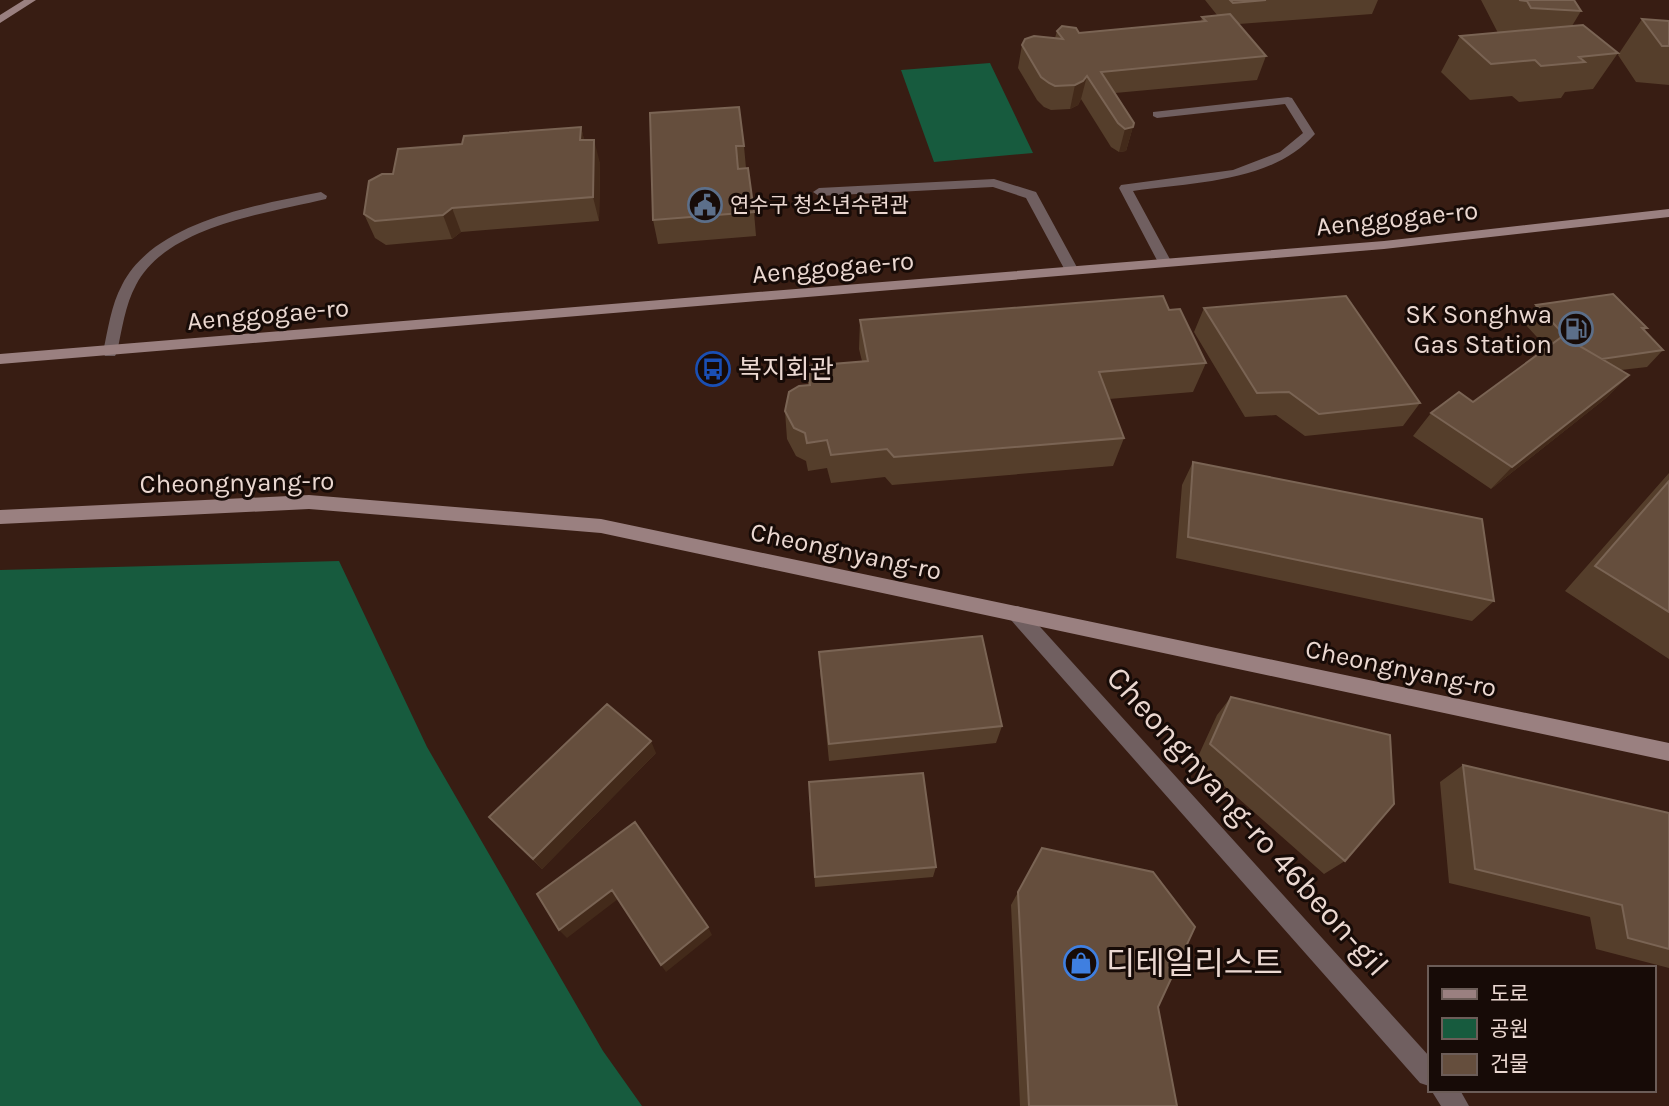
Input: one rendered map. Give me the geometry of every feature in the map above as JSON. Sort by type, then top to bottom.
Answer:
[{"type":"street","points":[[0,20],[31,0]]},
{"type":"street","points":[[1157,114],[1288,100],[1309,134],[1284,155],[1235,173],[1125,188],[1165,263]]},
{"type":"street","points":[[819,192],[994,183],[1031,195],[1072,271]]},
{"type":"street","points":[[110,352],[130,281],[153,254],[187,233],[321,196]]},
{"type":"street","name":"Aenggogae-ro","points":[[0,359],[1384,245],[1669,212]]},
{"type":"street","name":"Cheongnyang-ro","points":[[0,517],[309,502],[601,526],[1669,752]]},
{"type":"street","name":"Cheongnyang-ro 46beon-gil","points":[[1017,614],[1175,791],[1316,943],[1428,1073]]},
{"type":"street","points":[[1445,1092],[1457,1106]]},
{"type":"green space","points":[[990,63],[1033,153],[934,162],[901,70]]},
{"type":"green space","points":[[339,561],[427,747],[603,1051],[642,1106],[0,1106],[0,570]]},
{"type":"building","points":[[1230,0],[1266,0],[1233,3]]},
{"type":"building","points":[[1519,0],[1574,0],[1581,11],[1531,8],[1527,1]]},
{"type":"building","points":[[1230,14],[1266,56],[1101,72],[1134,123],[1133,127],[1125,129],[1118,123],[1087,76],[1075,85],[1055,86],[1041,77],[1022,45],[1025,39],[1034,36],[1063,39],[1057,31],[1062,26],[1076,28],[1079,33],[1206,21],[1202,17]]},
{"type":"building","points":[[1642,19],[1669,21],[1669,46],[1662,46]]},
{"type":"building","points":[[1583,25],[1618,53],[1579,57],[1585,62],[1541,66],[1535,60],[1491,64],[1460,36]]},
{"type":"building","points":[[739,107],[744,146],[736,146],[738,169],[748,168],[754,212],[653,220],[650,113]]},
{"type":"building","points":[[581,127],[580,140],[594,140],[593,197],[452,208],[443,215],[375,221],[364,214],[369,181],[382,174],[393,174],[398,149],[462,144],[464,136]]},
{"type":"building","points":[[1613,294],[1647,328],[1642,328],[1663,350],[1602,359],[1569,340],[1536,305]]},
{"type":"building","points":[[1163,296],[1169,310],[1180,309],[1206,363],[1099,372],[1124,438],[894,457],[887,449],[831,455],[827,440],[807,443],[805,433],[794,428],[785,411],[789,392],[799,386],[810,385],[808,366],[868,361],[860,320]]},
{"type":"building","points":[[1346,296],[1420,403],[1319,414],[1289,392],[1257,393],[1204,308]]},
{"type":"building","points":[[1563,336],[1629,375],[1512,467],[1431,413],[1459,392],[1473,402]]},
{"type":"building","points":[[1193,462],[1482,519],[1494,601],[1188,537]]},
{"type":"building","points":[[1669,481],[1669,612],[1595,566]]},
{"type":"building","points":[[982,636],[1002,726],[829,744],[819,652]]},
{"type":"building","points":[[1231,697],[1390,735],[1394,804],[1345,861],[1210,744]]},
{"type":"building","points":[[607,704],[651,741],[533,859],[489,817]]},
{"type":"building","points":[[1463,765],[1669,813],[1669,949],[1628,938],[1622,905],[1475,869]]},
{"type":"building","points":[[923,773],[936,867],[815,877],[809,782]]},
{"type":"building","points":[[635,822],[708,927],[661,965],[612,890],[559,930],[537,894]]},
{"type":"building","points":[[1042,848],[1153,872],[1195,927],[1158,1007],[1177,1106],[1029,1106],[1018,892]]},
{"type":"place","name":"연수구 청소년수련관","points":[[705,205]]},
{"type":"place","name":"SK Songhwa Gas Station","points":[[1576,329]]},
{"type":"place","name":"복지회관","points":[[713,369]]},
{"type":"place","name":"디테일리스트","points":[[1081,963]]}]
